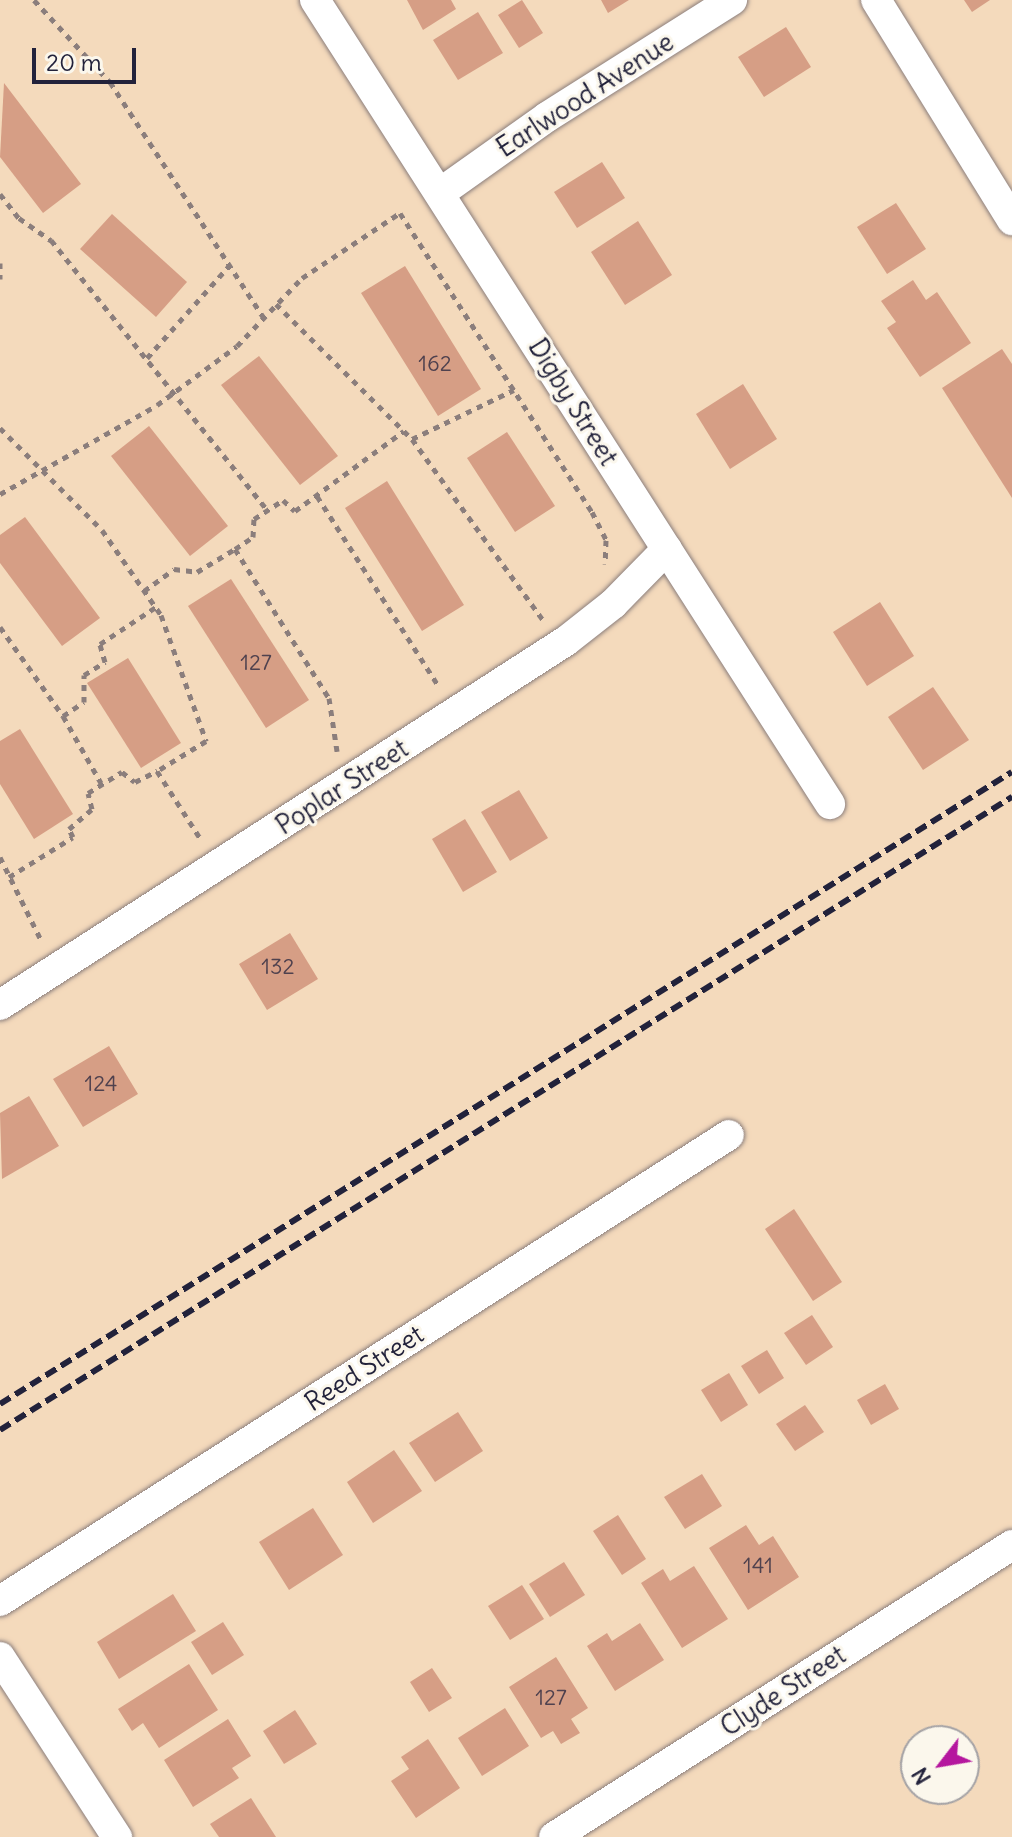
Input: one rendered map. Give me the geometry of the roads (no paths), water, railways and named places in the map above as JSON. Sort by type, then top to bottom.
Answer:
[{"type":"street","name":"Digby Street","points":[[315,0],[830,804]]},
{"type":"street","name":"Earlwood Avenue","points":[[440,193],[547,117],[732,0]]},
{"type":"street","points":[[876,0],[1012,220]]},
{"type":"street","name":"Poplar Street","points":[[0,1005],[566,641],[613,604],[667,549]]},
{"type":"street","name":"Reed Street","points":[[0,1601],[729,1135]]},
{"type":"street","name":"Clyde Street","points":[[554,1837],[1012,1545]]},
{"type":"street","points":[[0,1657],[117,1837]]},
{"type":"railway","points":[[0,1404],[1012,772]]},
{"type":"railway","points":[[0,1430],[1012,797]]}]
